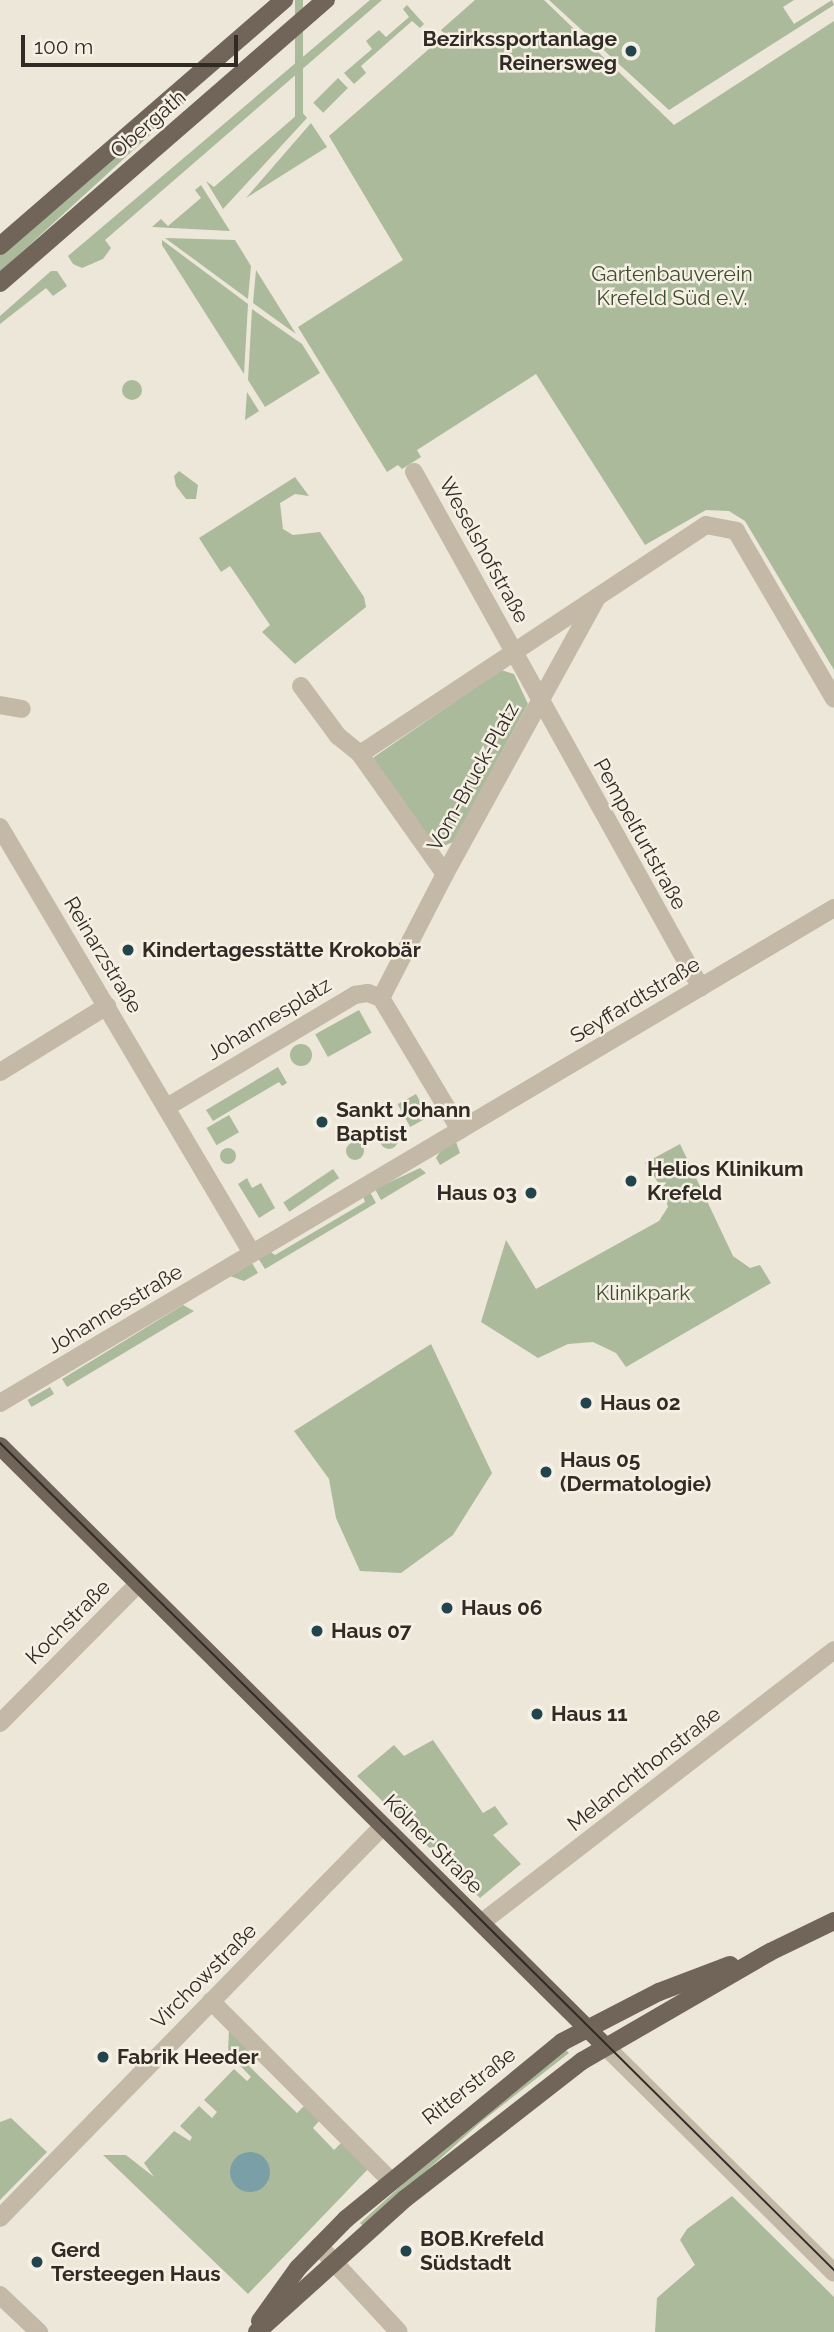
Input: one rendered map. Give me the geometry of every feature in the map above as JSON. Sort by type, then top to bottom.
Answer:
[{"type":"main road","name":"Obergath","points":[[0,246],[284,0]]},
{"type":"main road","name":"Obergath","points":[[0,283],[326,0]]},
{"type":"main road","name":"Kölner Straße","points":[[0,1446],[605,2046]]},
{"type":"main road","name":"Ritterstraße","points":[[257,2332],[333,2262],[497,2126],[605,2046],[770,1952],[834,1920]]},
{"type":"main road","name":"Ritterstraße","points":[[250,2332],[318,2246],[390,2180],[587,2027],[659,1992],[770,1952]]},
{"type":"street","name":"Weselshofstraße","points":[[414,472],[514,651]]},
{"type":"street","points":[[360,754],[706,525],[736,531],[834,699]]},
{"type":"street","name":"Vom-Bruck-Platz","points":[[381,998],[445,874],[599,594]]},
{"type":"street","name":"Vom-Bruck-Platz","points":[[514,651],[540,702]]},
{"type":"street","name":"Vom-Bruck-Platz","points":[[301,686],[338,736],[360,754],[445,874]]},
{"type":"street","name":"Pempelfurtstraße","points":[[540,702],[701,988]]},
{"type":"street","points":[[0,705],[23,709]]},
{"type":"street","name":"Reinarzstraße","points":[[0,827],[167,1107]]},
{"type":"street","name":"Seyffardtstraße","points":[[460,1130],[834,908]]},
{"type":"street","name":"Johannesplatz","points":[[167,1107],[355,995],[381,998]]},
{"type":"street","points":[[167,1107],[252,1253],[460,1130],[381,998]]},
{"type":"street","points":[[0,1072],[107,1006]]},
{"type":"street","name":"Johannesstraße","points":[[0,1403],[252,1253]]},
{"type":"street","name":"Kochstraße","points":[[0,1723],[138,1584]]},
{"type":"street","name":"Melanchthonstraße","points":[[481,1923],[834,1650]]},
{"type":"street","name":"Virchowstraße","points":[[0,2218],[383,1826]]},
{"type":"street","points":[[211,2001],[390,2180]]},
{"type":"street","name":"Kölner Straße","points":[[605,2046],[834,2273]]},
{"type":"street","points":[[318,2246],[399,2332]]},
{"type":"street","points":[[0,2295],[39,2332]]},
{"type":"green space","points":[[295,0],[303,0],[303,118],[295,118]]},
{"type":"green space","points":[[370,0],[382,0],[105,240],[111,248],[103,259],[82,268],[73,264],[68,256]]},
{"type":"green space","name":"Gartenbauverein Krefeld Süd e.V.","points":[[475,0],[544,0],[674,125],[834,21],[834,670],[745,521],[729,511],[706,510],[645,545],[536,374],[417,450],[421,457],[402,469],[398,465],[387,472],[298,327],[403,260],[329,136],[445,35],[441,30]]},
{"type":"green space","name":"Bezirkssportanlage Reinersweg","points":[[549,0],[794,0],[783,7],[794,24],[832,0],[834,5],[669,110]]},
{"type":"green space","points":[[407,5],[424,24],[420,28],[412,21],[361,66],[366,73],[354,84],[344,73],[372,49],[366,41],[379,30],[386,37],[409,17],[403,9]]},
{"type":"green space","points":[[338,78],[348,88],[323,113],[313,103]]},
{"type":"green space","points":[[183,97],[187,101],[0,272],[0,255]]},
{"type":"green space","points":[[296,105],[307,118],[223,209],[206,181],[214,187],[298,114]]},
{"type":"green space","points":[[311,123],[327,147],[246,198]]},
{"type":"green space","points":[[201,185],[230,231],[152,227],[161,219],[168,226],[201,198],[195,190]]},
{"type":"green space","points":[[165,238],[235,240],[251,266],[248,299]]},
{"type":"green space","points":[[162,240],[248,304],[244,374],[162,245]]},
{"type":"green space","points":[[256,270],[296,334],[253,303]]},
{"type":"green space","points":[[51,271],[57,271],[67,286],[53,296],[46,288],[0,324],[0,316]]},
{"type":"green space","points":[[252,309],[302,344],[320,373],[265,407],[248,380]]},
{"type":"green space","points":[[132,380],[139,383],[142,390],[139,397],[132,400],[125,397],[122,390],[125,383]]},
{"type":"green space","points":[[247,392],[259,411],[245,420]]},
{"type":"green space","points":[[179,471],[198,485],[196,499],[186,499],[176,486],[174,476]]},
{"type":"green space","points":[[295,477],[309,496],[295,494],[280,503],[283,529],[293,535],[320,532],[364,597],[366,607],[295,664],[262,632],[270,625],[230,566],[221,572],[199,538]]},
{"type":"green space","points":[[501,670],[514,674],[528,704],[453,842],[439,848],[430,844],[375,766],[374,757]]},
{"type":"green space","points":[[359,1010],[372,1033],[328,1057],[315,1034]]},
{"type":"green space","points":[[297,1044],[305,1044],[312,1051],[312,1059],[305,1066],[297,1066],[290,1059],[290,1051]]},
{"type":"green space","points":[[278,1067],[287,1083],[282,1086],[279,1082],[213,1121],[206,1110]]},
{"type":"green space","points":[[416,1094],[429,1117],[410,1127],[398,1104]]},
{"type":"green space","points":[[229,1115],[239,1132],[216,1145],[206,1128]]},
{"type":"green space","points":[[389,1131],[395,1134],[398,1140],[395,1146],[389,1149],[383,1146],[380,1140],[383,1134]]},
{"type":"green space","points":[[355,1142],[361,1145],[364,1151],[361,1157],[355,1160],[349,1157],[346,1151],[349,1145]]},
{"type":"green space","points":[[456,1142],[460,1153],[440,1165],[436,1158],[441,1150]]},
{"type":"green space","name":"Klinikpark","points":[[680,1144],[733,1256],[750,1268],[760,1265],[771,1283],[626,1367],[616,1353],[593,1342],[568,1344],[538,1358],[481,1322],[506,1240],[536,1289],[659,1221],[668,1207],[663,1190],[645,1163]]},
{"type":"green space","points":[[228,1148],[234,1150],[234,1162],[228,1164],[222,1162],[220,1156],[222,1150]]},
{"type":"green space","points":[[420,1168],[426,1173],[381,1200],[375,1189]]},
{"type":"green space","points":[[333,1169],[339,1178],[289,1212],[283,1203]]},
{"type":"green space","points":[[247,1178],[252,1188],[261,1183],[275,1208],[259,1218],[238,1184]]},
{"type":"green space","points":[[370,1192],[376,1203],[265,1269],[258,1258],[269,1251],[275,1255],[365,1202],[363,1196]]},
{"type":"green space","points":[[252,1263],[258,1273],[244,1281],[230,1276]]},
{"type":"green space","points":[[183,1305],[194,1311],[67,1387],[62,1379]]},
{"type":"green space","points":[[431,1344],[492,1473],[453,1535],[401,1573],[360,1571],[336,1518],[329,1479],[294,1431]]},
{"type":"green space","points":[[50,1387],[54,1394],[31,1407],[27,1400]]},
{"type":"green space","points":[[433,1740],[483,1813],[495,1806],[508,1824],[493,1835],[521,1864],[480,1898],[357,1776],[394,1745],[404,1756]]},
{"type":"green space","points":[[229,2029],[258,2058],[250,2067],[297,2113],[305,2105],[320,2120],[313,2128],[334,2150],[342,2142],[370,2167],[248,2294],[103,2155],[126,2155],[154,2177],[144,2163],[174,2131],[190,2141],[192,2137],[180,2126],[199,2106],[212,2118],[217,2112],[204,2100],[234,2069],[247,2081],[251,2077],[228,2053]]},
{"type":"green space","points":[[565,2049],[569,2053],[481,2122],[364,2227],[360,2223],[477,2117]]},
{"type":"green space","points":[[11,2118],[47,2152],[0,2200],[0,2122]]},
{"type":"green space","points":[[732,2196],[834,2297],[834,2332],[655,2332],[657,2298],[695,2265],[680,2240],[687,2229]]},
{"type":"water","points":[[250,2152],[258,2153],[264,2158],[269,2164],[269,2180],[264,2186],[258,2191],[250,2192],[242,2191],[236,2186],[231,2180],[230,2172],[231,2164],[236,2158],[242,2153]]},
{"type":"tram line","points":[[0,1443],[834,2270]]},
{"type":"place","name":"Bezirkssportanlage Reinersweg","points":[[631,51]]},
{"type":"place","name":"Kindertagesstätte Krokobär","points":[[128,950]]},
{"type":"place","name":"Sankt Johann Baptist","points":[[322,1122]]},
{"type":"place","name":"Helios Klinikum Krefeld","points":[[631,1181]]},
{"type":"place","name":"Haus 03","points":[[531,1193]]},
{"type":"place","name":"Haus 02","points":[[586,1403]]},
{"type":"place","name":"Haus 05 (Dermatologie)","points":[[546,1472]]},
{"type":"place","name":"Haus 06","points":[[447,1608]]},
{"type":"place","name":"Haus 07","points":[[317,1631]]},
{"type":"place","name":"Haus 11","points":[[537,1714]]},
{"type":"place","name":"Fabrik Heeder","points":[[103,2057]]},
{"type":"place","name":"BOB.Krefeld Südstadt","points":[[406,2251]]},
{"type":"place","name":"Gerd Tersteegen Haus","points":[[37,2262]]}]
